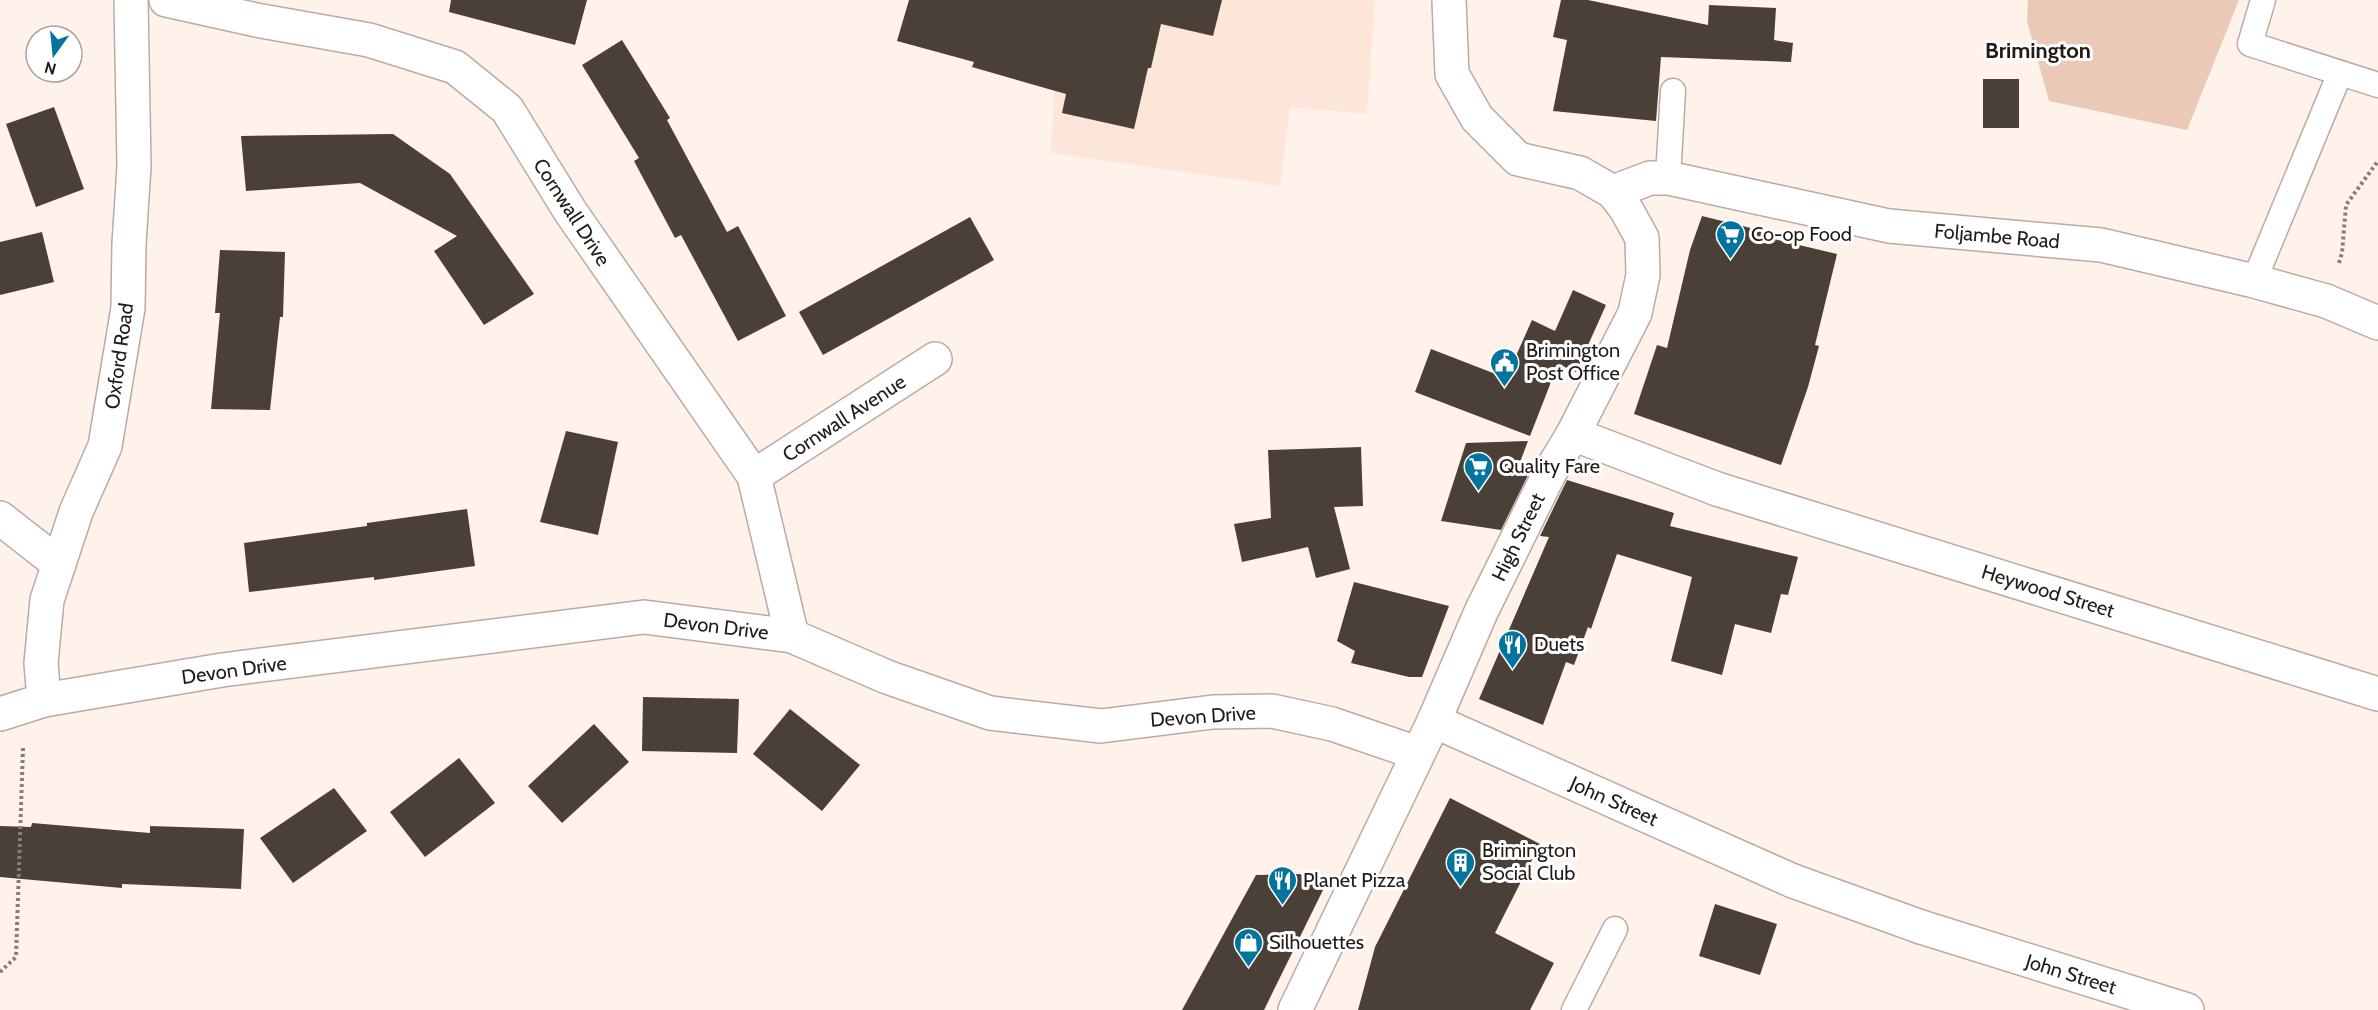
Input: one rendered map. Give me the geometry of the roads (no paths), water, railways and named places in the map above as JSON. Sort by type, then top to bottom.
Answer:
[{"type":"street","name":"Oxford Road","points":[[23,706],[41,663],[48,600],[59,564],[76,513],[105,446],[128,308],[134,166],[131,0]]},
{"type":"street","name":"Cornwall Drive","points":[[166,0],[256,20],[369,40],[455,67],[507,110],[570,211],[754,476],[792,636]]},
{"type":"street","name":"High Street","points":[[1295,1010],[1434,721],[1481,612],[1550,472],[1573,434],[1635,313],[1643,275],[1642,238],[1626,209],[1613,192],[1580,173],[1518,159],[1477,118],[1452,74],[1449,0]]},
{"type":"street","name":"Foljambe Road","points":[[1613,192],[1650,178],[1668,178],[1889,226],[2101,245],[2254,281],[2326,301],[2378,323]]},
{"type":"street","name":"Cornwall Avenue","points":[[754,476],[935,359]]},
{"type":"street","name":"Heywood Street","points":[[1573,434],[1717,489],[2378,694]]},
{"type":"street","points":[[0,518],[59,564]]},
{"type":"street","name":"Devon Drive","points":[[23,706],[222,670],[644,617],[792,636],[887,677],[990,713],[1101,726],[1214,712],[1272,711],[1332,724],[1417,753]]},
{"type":"street","name":"John Street","points":[[1434,721],[1793,881],[1921,927],[2187,1010]]},
{"type":"lane","points":[[2263,0],[2250,44],[2378,85]]},
{"type":"lane","points":[[2254,281],[2340,73]]},
{"type":"lane","points":[[1668,178],[1673,92]]},
{"type":"lane","points":[[1574,1010],[1615,929]]},
{"type":"place","name":"Co-op Food","points":[[1730,260]]},
{"type":"place","name":"Brimington Post Office","points":[[1505,388]]},
{"type":"place","name":"Quality Fare","points":[[1478,492]]},
{"type":"place","name":"Duets","points":[[1513,670]]},
{"type":"place","name":"Brimington Social Club","points":[[1461,888]]},
{"type":"place","name":"Planet Pizza","points":[[1282,906]]},
{"type":"place","name":"Silhouettes","points":[[1248,968]]},
{"type":"district","name":"Brimington","points":[[2038,50]]}]
